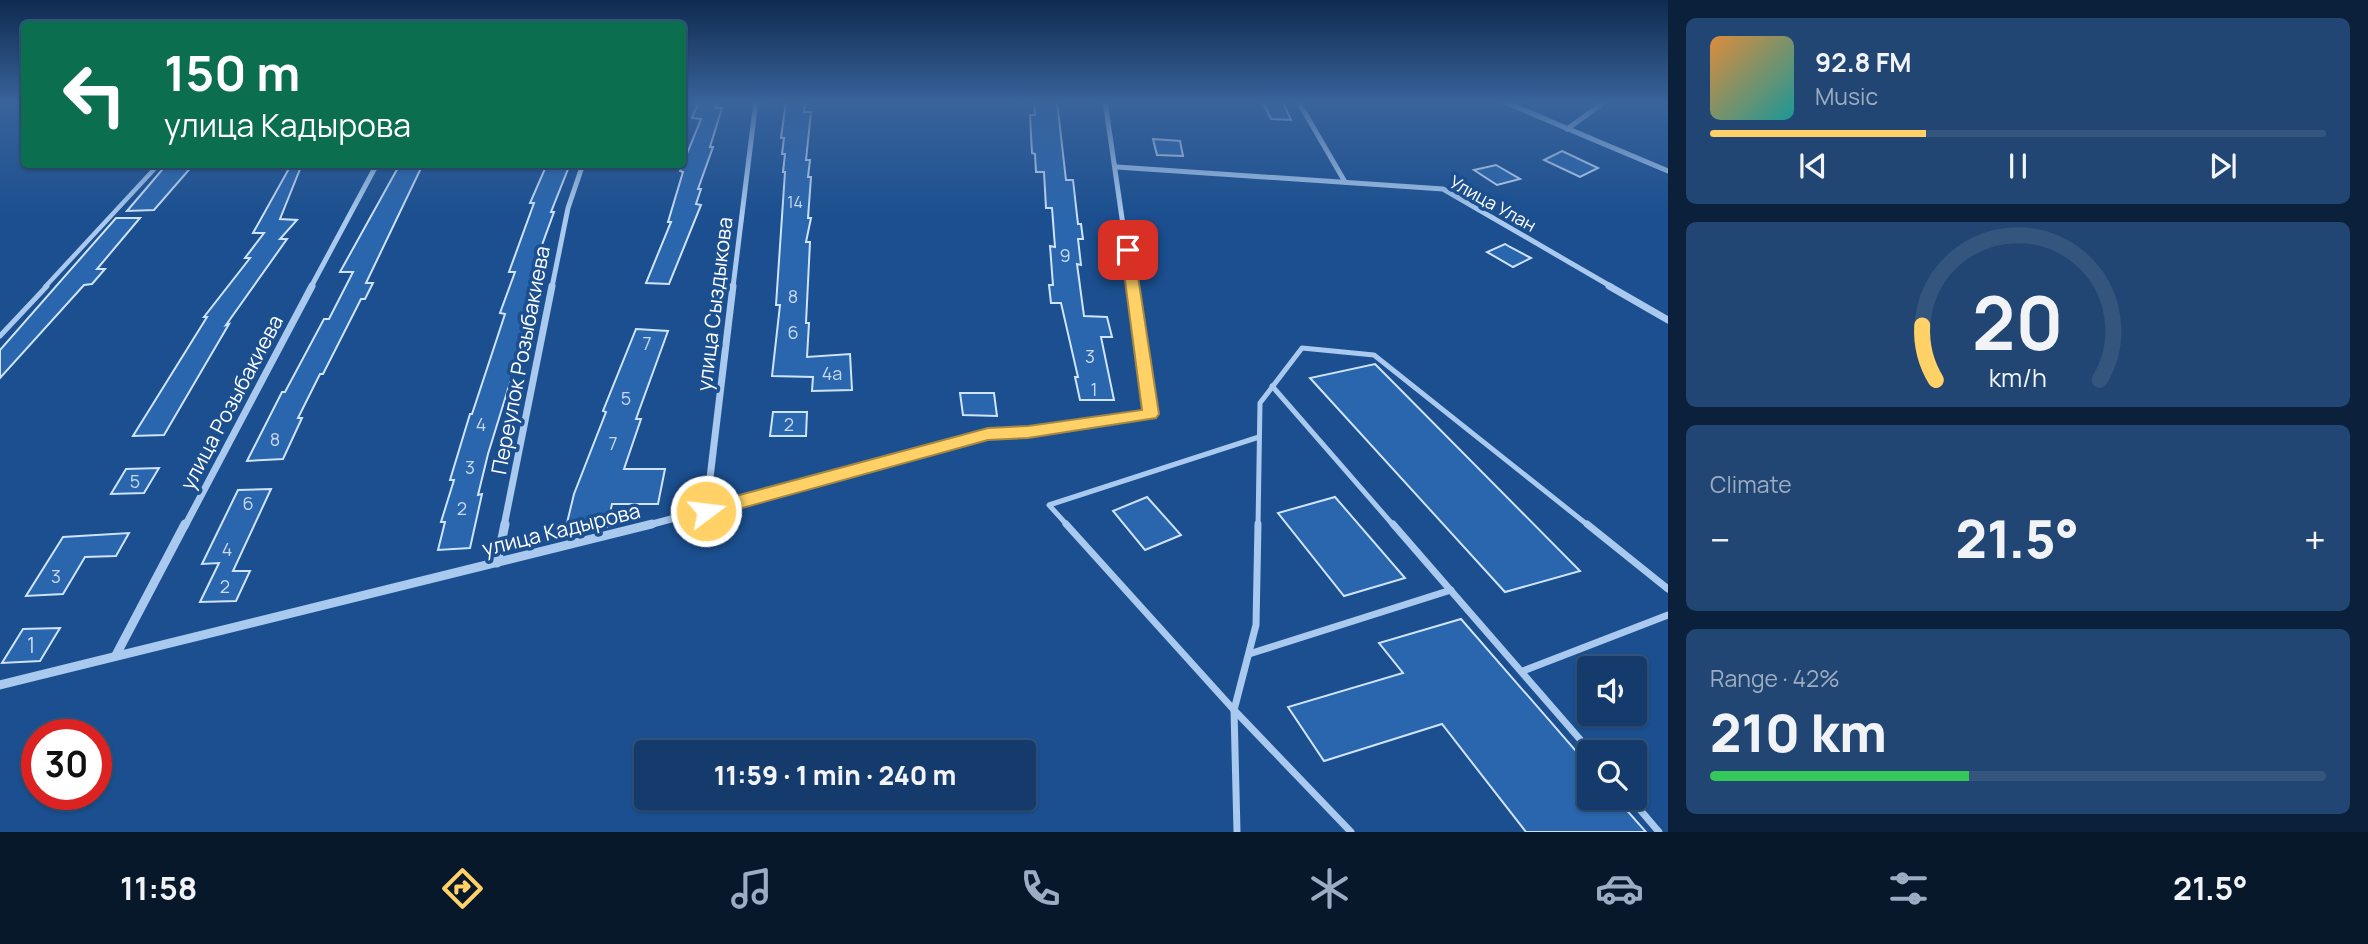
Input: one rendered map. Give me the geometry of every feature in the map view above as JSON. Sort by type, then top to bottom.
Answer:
[{"type":"street","name":"улица Сыздыкова","points":[[706,511],[751,140]]},
{"type":"street","name":"улица Кадырова","points":[[0,685],[706,511],[988,434],[1028,432],[1151,414],[1112,140]]},
{"type":"street","points":[[1321,140],[1345,182]]},
{"type":"street","points":[[1593,140],[1668,171]]},
{"type":"street","name":"Улица Улан","points":[[1117,167],[1443,189],[1668,320]]},
{"type":"street","name":"улица Розыбакиева","points":[[116,655],[375,168]]},
{"type":"street","name":"Переулок Розыбакиева","points":[[497,563],[568,208],[582,168]]},
{"type":"lane","points":[[0,336],[155,168]]},
{"type":"lane","points":[[1237,832],[1234,710],[1256,625],[1259,403],[1301,348],[1374,355],[1668,589]]},
{"type":"lane","points":[[1272,386],[1581,740]]},
{"type":"lane","points":[[1259,437],[1049,505],[1234,710],[1351,832]]},
{"type":"lane","points":[[1249,654],[1451,590]]},
{"type":"lane","points":[[1523,671],[1668,615]]},
{"type":"lane","points":[[1640,810],[1658,832]]},
{"type":"building","points":[[693,140],[712,140],[710,147],[713,147],[698,189],[701,189],[696,204],[701,205],[669,284],[646,283],[671,222],[668,222],[683,172],[680,171],[681,168],[686,168],[686,156]]},
{"type":"building","points":[[784,140],[808,140],[806,160],[810,160],[808,177],[811,177],[808,218],[811,218],[806,242],[810,242],[807,357],[850,354],[852,390],[812,391],[813,377],[772,376],[780,305],[776,305],[785,172],[785,154],[782,154]]},
{"type":"building","points":[[1031,140],[1061,140],[1066,180],[1073,180],[1078,224],[1081,224],[1083,239],[1078,239],[1081,265],[1077,264],[1084,316],[1107,317],[1112,337],[1101,337],[1114,400],[1080,400],[1075,377],[1078,377],[1061,303],[1051,303],[1049,285],[1053,285],[1050,246],[1055,247],[1052,208],[1046,208],[1044,172],[1036,172],[1035,154],[1032,153]]},
{"type":"building","points":[[1153,140],[1180,141],[1183,156],[1157,155]]},
{"type":"building","points":[[1562,151],[1598,168],[1580,177],[1544,160]]},
{"type":"building","points":[[1496,165],[1520,179],[1497,185],[1474,170]]},
{"type":"building","points":[[164,168],[191,168],[154,210],[127,211]]},
{"type":"building","points":[[289,168],[300,169],[280,219],[297,220],[280,239],[287,239],[226,325],[229,324],[164,435],[133,436],[207,317],[204,317],[250,258],[245,258],[264,233],[253,233]]},
{"type":"building","points":[[398,168],[421,168],[366,283],[373,283],[365,299],[361,299],[323,374],[320,374],[298,418],[302,418],[283,459],[247,461],[282,392],[285,392],[324,319],[329,319],[353,272],[340,272]]},
{"type":"building","points":[[545,168],[568,168],[551,212],[554,212],[533,274],[539,275],[524,321],[529,321],[488,454],[478,495],[482,494],[470,548],[438,550],[445,522],[441,522],[454,480],[450,480],[505,314],[500,313],[515,272],[509,272],[534,203],[530,203]]},
{"type":"building","points":[[116,218],[140,218],[97,269],[105,269],[92,284],[84,285],[0,378],[0,350]]},
{"type":"building","points":[[1505,244],[1531,258],[1513,267],[1487,252]]},
{"type":"building","points":[[636,329],[668,331],[636,419],[641,419],[624,469],[665,469],[658,504],[612,504],[607,527],[566,527],[574,494],[606,412],[603,411]]},
{"type":"building","points":[[1375,364],[1580,571],[1505,592],[1310,378]]},
{"type":"building","points":[[960,393],[994,393],[997,416],[963,415]]},
{"type":"building","points":[[773,412],[807,412],[806,436],[770,436]]},
{"type":"building","points":[[159,468],[144,493],[111,494],[126,469]]},
{"type":"building","points":[[271,489],[233,571],[250,571],[236,601],[200,602],[219,563],[202,564],[238,490]]},
{"type":"building","points":[[1147,497],[1181,535],[1145,550],[1113,511]]},
{"type":"building","points":[[1335,497],[1405,578],[1344,596],[1278,513]]},
{"type":"building","points":[[129,533],[116,556],[85,557],[63,594],[26,596],[63,537]]},
{"type":"building","points":[[1461,619],[1577,752],[1577,810],[1627,810],[1646,832],[1526,832],[1442,724],[1324,761],[1288,707],[1403,673],[1379,643]]},
{"type":"building","points":[[60,628],[40,661],[2,663],[23,629]]},
{"type":"route","points":[[706,511],[988,434],[1028,432],[1151,414],[1128,250]]}]
